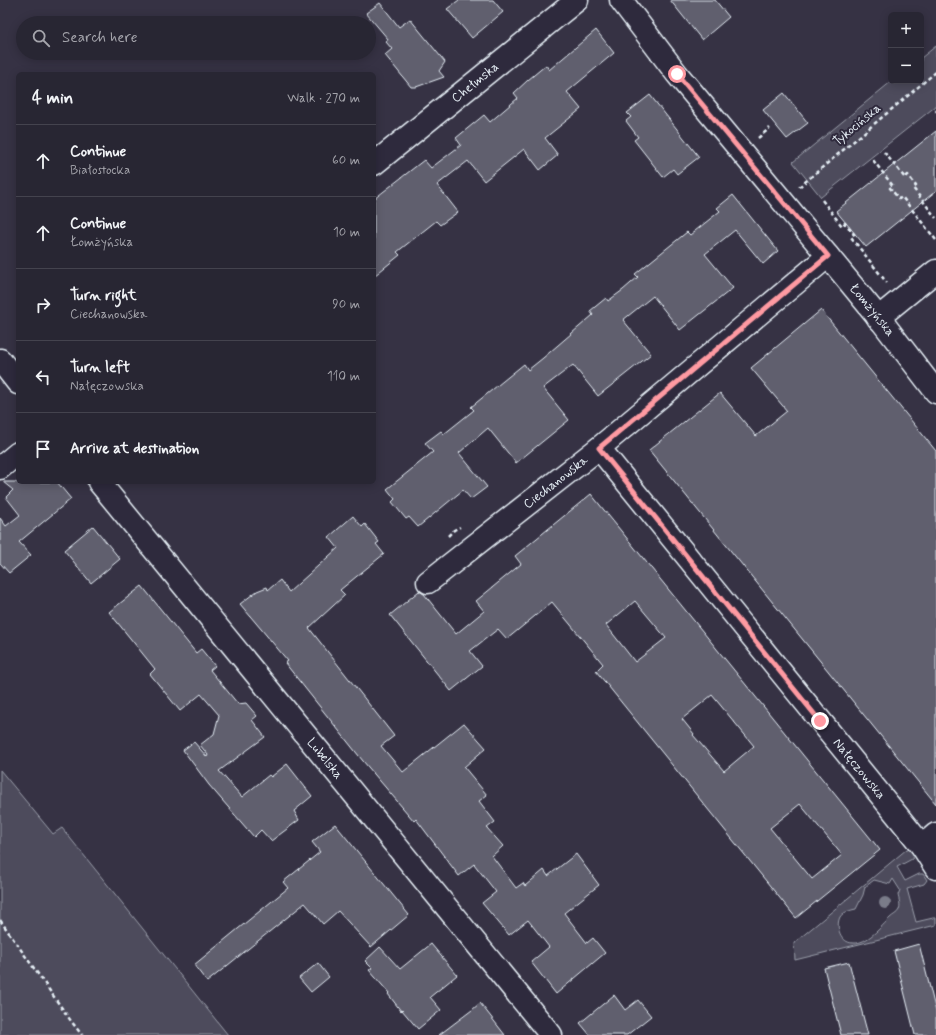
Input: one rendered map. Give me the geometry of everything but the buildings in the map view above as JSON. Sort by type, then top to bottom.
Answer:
[{"type":"street","name":"Chełmska","points":[[376,162],[577,0]]},
{"type":"street","name":"Łomżyńska","points":[[621,0],[677,74],[828,256],[936,392]]},
{"type":"street","name":"Ciechanowska","points":[[428,582],[599,448],[828,256]]},
{"type":"street","points":[[878,318],[936,271]]},
{"type":"street","points":[[0,360],[16,380]]},
{"type":"street","name":"Nałęczowska","points":[[599,448],[929,840],[936,868]]},
{"type":"street","points":[[0,468],[16,455]]},
{"type":"street","name":"Lubelska","points":[[101,484],[551,1035]]},
{"type":"path","name":"Tykocińska","points":[[797,188],[936,72]]},
{"type":"path","points":[[755,141],[770,128]]},
{"type":"path","points":[[884,152],[904,178],[908,175],[916,186],[913,188],[936,218]]},
{"type":"path","points":[[873,160],[893,186],[890,188],[899,199],[902,197],[936,240]]},
{"type":"path","points":[[822,200],[842,226],[845,223],[854,234],[850,237],[889,286]]},
{"type":"path","points":[[0,920],[82,1035]]},
{"type":"shaded area","points":[[936,46],[936,106],[821,197],[793,162],[888,84],[924,84],[924,56]]},
{"type":"shaded area","points":[[0,770],[53,834],[62,828],[228,1035],[0,1035]]},
{"type":"shaded area","points":[[907,849],[911,849],[915,855],[912,859],[897,867],[905,881],[919,874],[923,874],[927,880],[924,884],[907,889],[916,922],[936,918],[936,925],[795,960],[794,943]],"holes":[[[893,879],[900,890],[898,895],[900,904],[899,910],[878,930],[868,938],[858,943],[849,942],[842,937],[838,925],[840,917],[841,915],[856,909],[865,887],[874,880],[890,884]]]},
{"type":"route","points":[[677,74],[828,256],[599,448],[820,721]]}]
